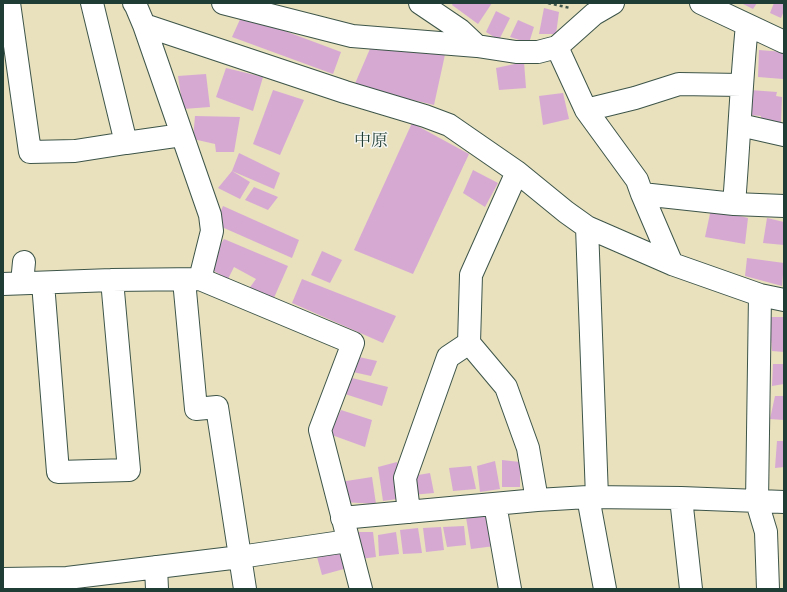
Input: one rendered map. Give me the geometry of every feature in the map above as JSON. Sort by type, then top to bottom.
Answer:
[{"type":"street","points":[[9,3],[30,152],[75,151],[182,135]]},
{"type":"street","points":[[92,3],[126,143]]},
{"type":"street","points":[[134,3],[144,25],[210,215],[212,232],[192,280],[196,409],[217,407],[245,589]]},
{"type":"street","points":[[223,3],[352,36],[477,46],[516,52],[538,52],[558,47],[594,14],[613,3]]},
{"type":"street","points":[[420,3],[460,30],[477,46]]},
{"type":"street","points":[[701,3],[784,42]]},
{"type":"street","points":[[734,204],[740,125],[741,85],[747,24]]},
{"type":"street","points":[[144,25],[449,125],[517,172],[587,227],[672,264],[760,295],[784,300]]},
{"type":"street","points":[[558,47],[586,110],[637,180],[672,264]]},
{"type":"street","points":[[586,110],[635,98],[679,84],[741,85]]},
{"type":"street","points":[[740,125],[784,135]]},
{"type":"street","points":[[517,172],[471,275],[469,343],[506,387],[528,448],[537,500]]},
{"type":"street","points":[[642,194],[734,204],[784,206]]},
{"type":"street","points":[[587,227],[593,497],[605,589]]},
{"type":"street","points":[[112,280],[129,470],[58,472],[23,278],[192,280],[352,343],[320,430],[361,589]]},
{"type":"street","points":[[760,295],[757,502],[766,532],[768,589]]},
{"type":"street","points":[[409,512],[404,478],[448,356],[469,343]]},
{"type":"street","points":[[342,518],[537,500],[593,497],[681,498],[784,502]]},
{"type":"street","points":[[681,498],[690,589]]},
{"type":"street","points":[[495,504],[510,589]]},
{"type":"street","points":[[4,582],[67,578],[240,557],[348,541]]},
{"type":"street","points":[[156,567],[157,589]]},
{"type":"path","points":[[548,3],[558,5]]},
{"type":"building","points":[[453,3],[492,3],[478,24],[452,5]]},
{"type":"building","points":[[741,3],[757,3],[753,9]]},
{"type":"building","points":[[774,3],[784,3],[784,11],[781,18],[770,13]]},
{"type":"building","points":[[544,8],[559,12],[556,34],[539,34]]},
{"type":"building","points":[[496,11],[510,18],[499,40],[486,32]]},
{"type":"building","points":[[242,15],[341,52],[333,74],[232,37]]},
{"type":"building","points":[[518,20],[534,27],[529,43],[510,37]]},
{"type":"building","points":[[372,44],[446,50],[434,105],[354,86]]},
{"type":"building","points":[[759,50],[784,52],[783,79],[758,77]]},
{"type":"building","points":[[524,62],[526,88],[499,90],[496,68]]},
{"type":"building","points":[[226,68],[263,77],[253,111],[216,97]]},
{"type":"building","points":[[206,74],[210,107],[183,109],[178,76]]},
{"type":"building","points":[[273,90],[304,100],[280,155],[253,144]]},
{"type":"building","points":[[750,90],[777,92],[776,96],[782,97],[781,123],[761,120],[761,116],[749,115]]},
{"type":"building","points":[[563,93],[569,119],[543,125],[539,96]]},
{"type":"building","points":[[195,116],[240,117],[234,152],[216,152],[215,144],[193,139]]},
{"type":"building","points":[[412,123],[469,154],[413,274],[354,250]]},
{"type":"building","points":[[239,153],[280,173],[274,189],[232,171]]},
{"type":"building","points":[[473,170],[498,183],[485,207],[463,193]]},
{"type":"building","points":[[232,171],[250,182],[240,199],[218,188]]},
{"type":"building","points":[[254,187],[278,197],[268,210],[245,200]]},
{"type":"building","points":[[223,206],[299,240],[292,258],[215,224]]},
{"type":"building","points":[[711,209],[748,218],[745,244],[705,237]]},
{"type":"building","points":[[767,218],[784,222],[784,245],[763,243]]},
{"type":"building","points":[[224,239],[288,266],[273,300],[248,290],[256,279],[234,267],[228,279],[207,267]]},
{"type":"building","points":[[322,251],[342,260],[330,283],[311,275]]},
{"type":"building","points":[[747,258],[784,263],[782,286],[745,276]]},
{"type":"building","points":[[302,279],[396,316],[383,343],[292,303]]},
{"type":"building","points":[[769,317],[784,317],[784,352],[772,351]]},
{"type":"building","points":[[359,357],[377,361],[371,376],[353,372]]},
{"type":"building","points":[[773,364],[784,364],[784,384],[772,386]]},
{"type":"building","points":[[352,378],[388,387],[382,406],[345,394]]},
{"type":"building","points":[[775,396],[784,396],[784,420],[770,419]]},
{"type":"building","points":[[341,410],[372,420],[365,447],[329,434]]},
{"type":"building","points":[[777,441],[784,441],[784,467],[775,468]]},
{"type":"building","points":[[502,460],[520,462],[520,487],[502,487]]},
{"type":"building","points":[[495,461],[500,489],[480,492],[477,466]]},
{"type":"building","points":[[397,462],[404,498],[383,501],[378,467]]},
{"type":"building","points":[[471,466],[476,489],[453,491],[449,468]]},
{"type":"building","points":[[430,473],[434,493],[411,495],[406,477]]},
{"type":"building","points":[[372,477],[376,504],[344,502],[340,482]]},
{"type":"building","points":[[489,513],[495,546],[471,549],[466,517]]},
{"type":"building","points":[[464,526],[466,545],[447,547],[443,527]]},
{"type":"building","points":[[441,527],[444,550],[426,552],[423,528]]},
{"type":"building","points":[[418,528],[422,553],[403,554],[400,530]]},
{"type":"building","points":[[352,532],[373,532],[376,557],[360,559]]},
{"type":"building","points":[[396,532],[399,554],[379,556],[378,535]]},
{"type":"building","points":[[347,550],[351,567],[322,575],[317,557]]},
{"type":"district","name":"中原","points":[[371,142]]}]
